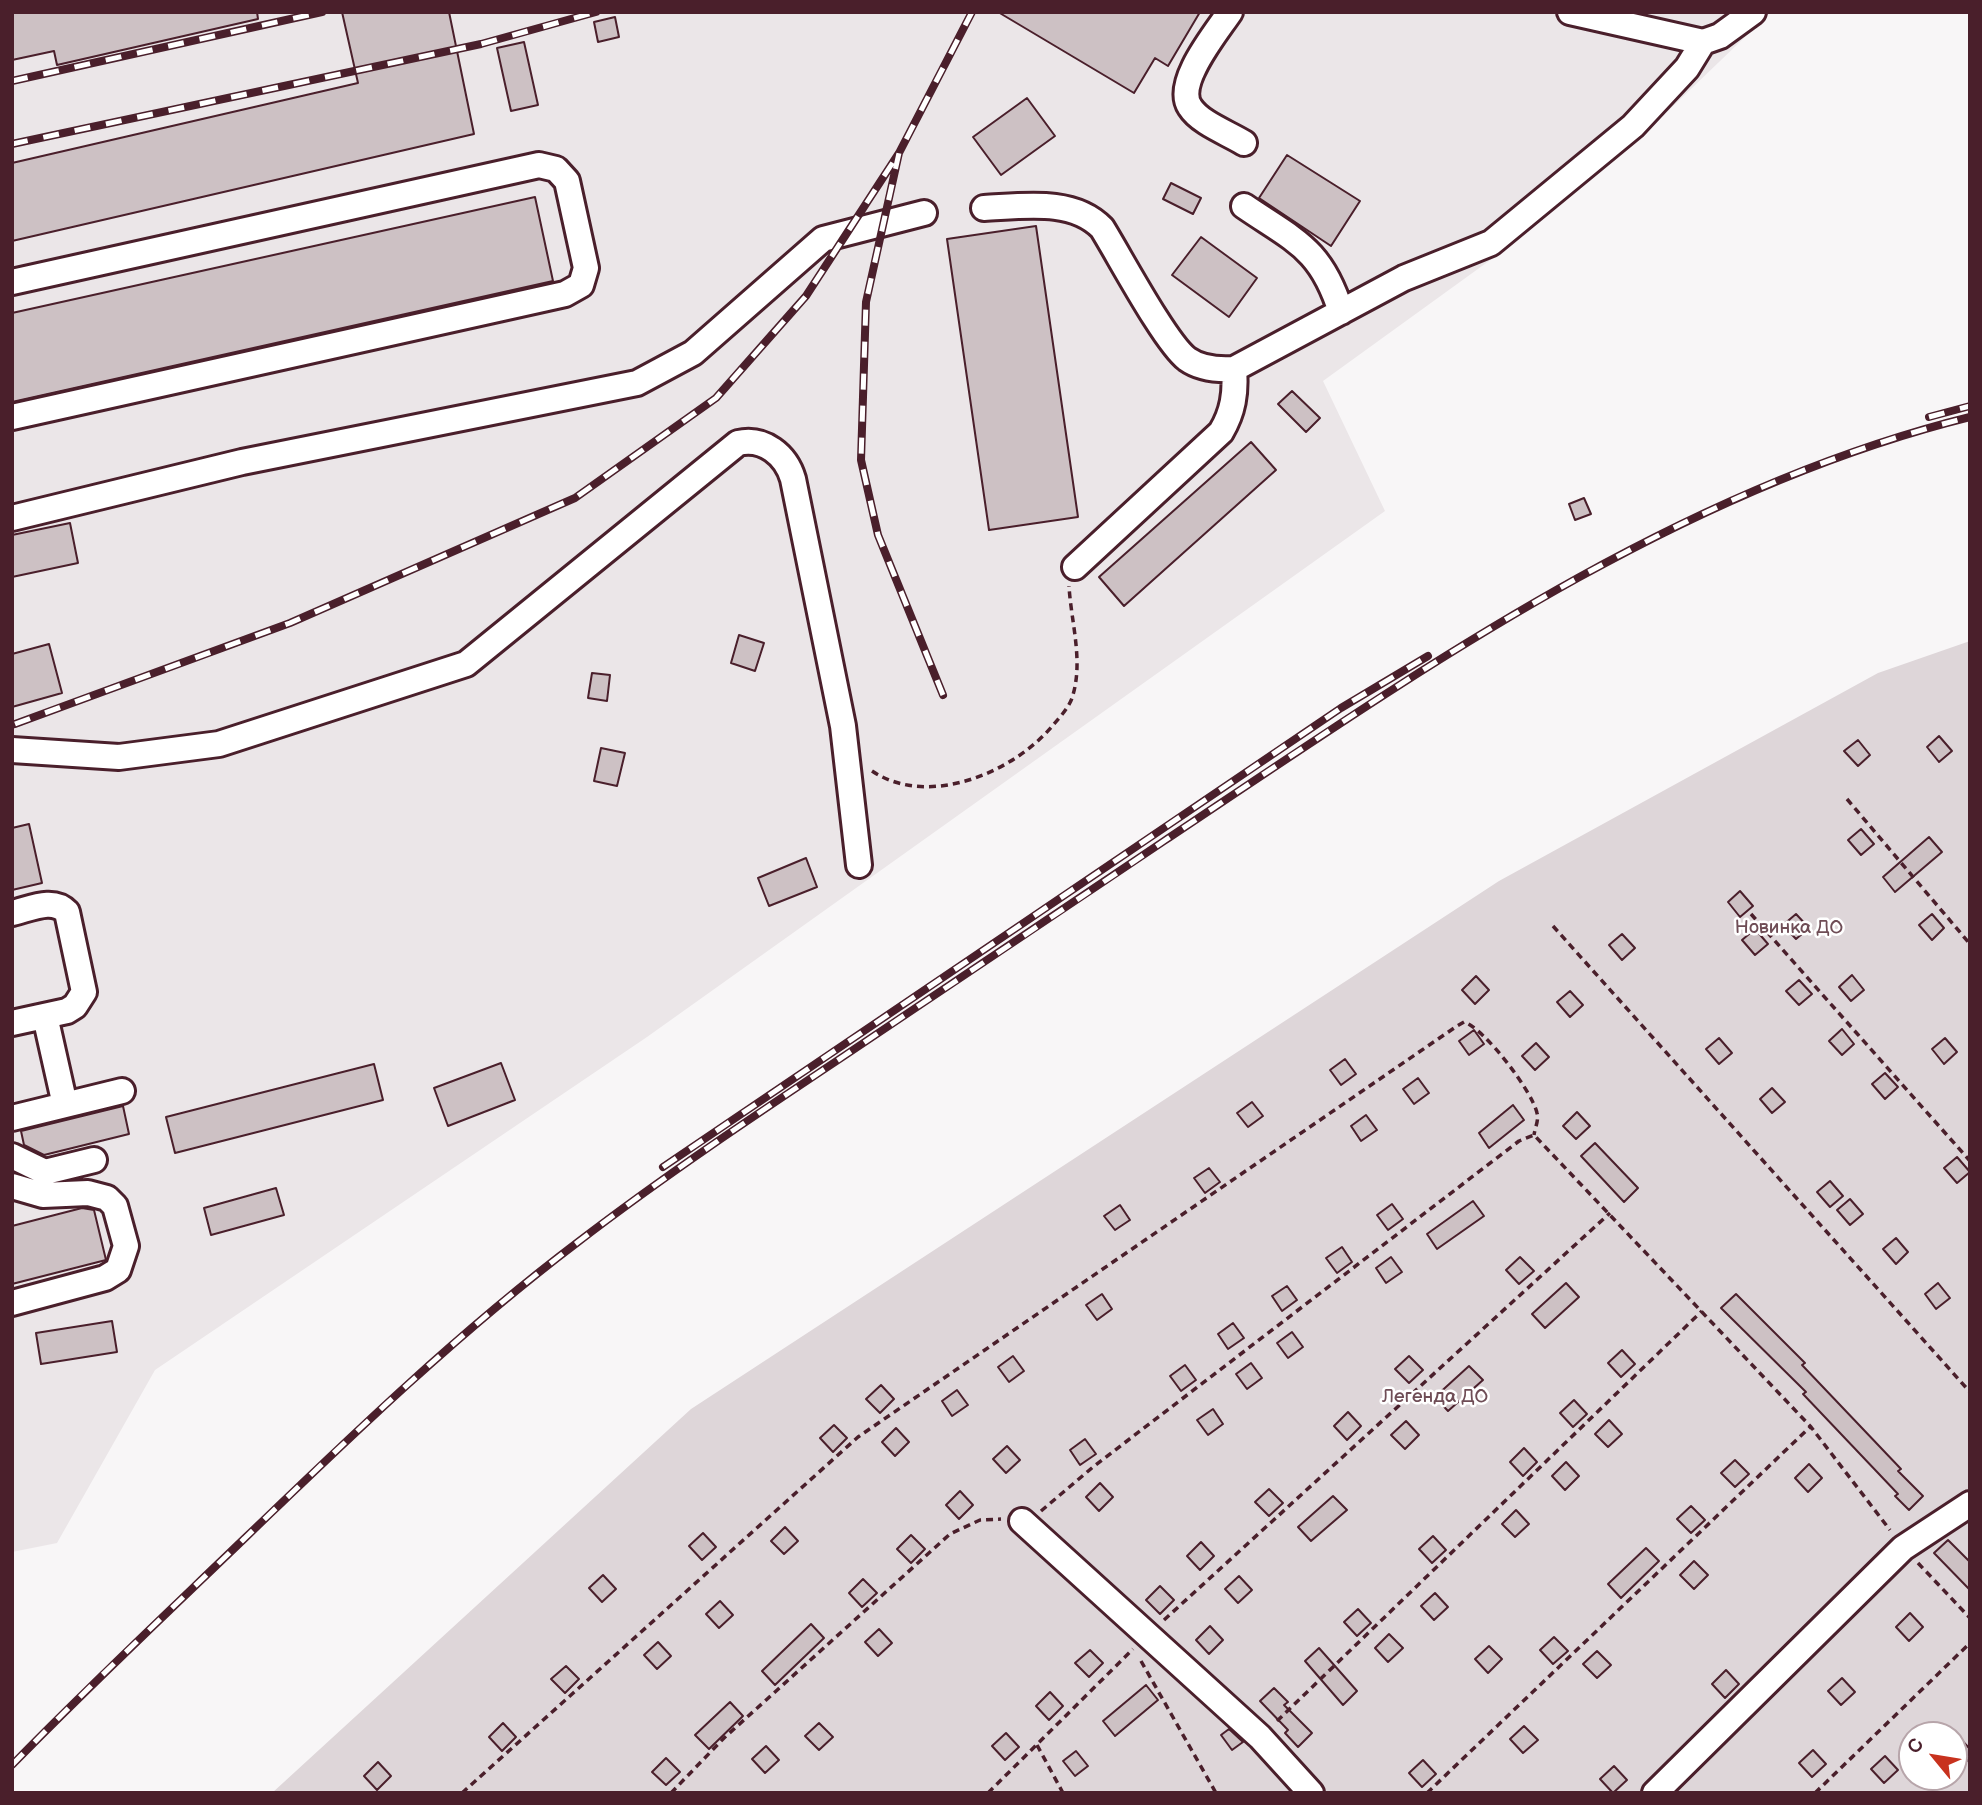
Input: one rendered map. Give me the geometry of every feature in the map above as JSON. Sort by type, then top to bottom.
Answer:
[{"type":"lane","points":[[1230,12],[1188,77],[1187,101],[1196,114],[1244,143]]},
{"type":"lane","points":[[1570,12],[1703,42],[1720,36],[1753,12]]},
{"type":"lane","points":[[985,208],[1031,206],[1070,209],[1089,215],[1102,228],[1178,350],[1200,366],[1215,370],[1234,369],[1404,278],[1490,243],[1633,126],[1687,68],[1703,42]]},
{"type":"lane","points":[[12,282],[539,165],[556,169],[567,181],[586,268],[581,285],[565,295],[12,418]]},
{"type":"lane","points":[[1244,205],[1306,249],[1321,263],[1331,279],[1341,312]]},
{"type":"lane","points":[[12,518],[242,462],[637,383],[693,353],[823,239],[924,213]]},
{"type":"lane","points":[[1075,567],[1221,432],[1233,405],[1236,388],[1234,369]]},
{"type":"lane","points":[[12,750],[119,757],[219,744],[466,664],[738,443],[750,440],[773,450],[790,467],[843,726],[859,865]]},
{"type":"lane","points":[[12,912],[57,904],[69,918],[84,992],[75,1006],[12,1023]]},
{"type":"lane","points":[[45,1016],[65,1105]]},
{"type":"lane","points":[[12,1118],[122,1091]]},
{"type":"lane","points":[[12,1156],[45,1172],[94,1160]]},
{"type":"lane","points":[[12,1186],[43,1195],[88,1193],[107,1198],[115,1206],[126,1246],[118,1270],[105,1278],[12,1303]]},
{"type":"lane","points":[[1656,1793],[1903,1548],[1970,1504]]},
{"type":"lane","points":[[1022,1521],[1141,1642],[1260,1737],[1311,1793]]},
{"type":"path","points":[[867,767],[901,783],[955,783],[994,771],[1043,737],[1071,702],[1076,683],[1069,584],[1075,567]]},
{"type":"path","points":[[1847,799],[1970,944]]},
{"type":"path","points":[[1751,914],[1970,1161]]},
{"type":"path","points":[[1553,926],[1970,1392]]},
{"type":"path","points":[[461,1793],[858,1437],[1457,1026],[1464,1022],[1479,1030],[1527,1090],[1538,1116],[1534,1135]]},
{"type":"path","points":[[1534,1135],[1811,1427],[1903,1548],[1970,1618]]},
{"type":"path","points":[[671,1793],[724,1738],[950,1534],[980,1520],[1022,1521],[1037,1514],[1093,1467],[1519,1141],[1534,1135]]},
{"type":"path","points":[[988,1793],[1141,1642],[1610,1213]]},
{"type":"path","points":[[1260,1737],[1702,1311]]},
{"type":"path","points":[[1427,1793],[1811,1427]]},
{"type":"path","points":[[1141,1642],[1216,1793]]},
{"type":"path","points":[[1815,1793],[1970,1643]]},
{"type":"path","points":[[1037,1745],[1063,1793]]},
{"type":"shaded area","points":[[12,12],[1771,12],[1641,137],[1500,253],[1323,381],[1385,511],[647,1037],[155,1370],[57,1543],[12,1552]]},
{"type":"green space","name":"Легенда ДО","points":[[1970,641],[1970,1793],[272,1793],[691,1409],[1499,881],[1878,673]]},
{"type":"building","points":[[12,12],[257,12],[258,19],[57,65],[54,51],[12,60]]},
{"type":"building","points":[[342,12],[449,12],[474,134],[12,241],[12,163],[358,83]]},
{"type":"building","points":[[998,12],[1200,12],[1168,66],[1155,58],[1134,93]]},
{"type":"building","points":[[615,17],[619,37],[598,42],[594,22]]},
{"type":"building","points":[[524,42],[538,105],[511,111],[497,48]]},
{"type":"building","points":[[1027,98],[1055,136],[1001,175],[973,137]]},
{"type":"building","points":[[1287,155],[1360,201],[1331,246],[1259,198]]},
{"type":"building","points":[[1171,183],[1201,198],[1193,214],[1163,199]]},
{"type":"building","points":[[535,197],[553,281],[12,402],[12,313]]},
{"type":"building","points":[[1036,226],[1078,517],[989,530],[947,239]]},
{"type":"building","points":[[1201,237],[1257,278],[1229,317],[1172,275]]},
{"type":"building","points":[[1292,391],[1320,418],[1306,432],[1278,404]]},
{"type":"building","points":[[1251,442],[1276,470],[1124,606],[1099,577]]},
{"type":"building","points":[[1584,498],[1591,514],[1575,520],[1569,504]]},
{"type":"building","points":[[70,523],[78,563],[12,577],[12,535]]},
{"type":"building","points":[[739,635],[764,643],[755,671],[731,663]]},
{"type":"building","points":[[49,644],[62,693],[12,707],[12,654]]},
{"type":"building","points":[[592,673],[610,675],[607,701],[588,698]]},
{"type":"building","points":[[1939,736],[1952,751],[1939,762],[1927,747]]},
{"type":"building","points":[[1858,740],[1870,755],[1858,766],[1844,751]]},
{"type":"building","points":[[601,748],[625,753],[617,786],[594,781]]},
{"type":"building","points":[[29,824],[42,883],[12,890],[12,828]]},
{"type":"building","points":[[1861,829],[1874,844],[1861,855],[1848,840]]},
{"type":"building","points":[[1929,837],[1942,852],[1895,892],[1883,877]]},
{"type":"building","points":[[806,858],[817,887],[769,906],[758,878]]},
{"type":"building","points":[[1740,891],[1753,906],[1740,917],[1728,902]]},
{"type":"building","points":[[1796,914],[1809,928],[1796,939],[1783,925]]},
{"type":"building","points":[[1932,914],[1944,928],[1932,940],[1919,925]]},
{"type":"building","points":[[1755,929],[1768,944],[1755,955],[1742,940]]},
{"type":"building","points":[[1622,934],[1635,948],[1622,960],[1609,945]]},
{"type":"building","points":[[1852,975],[1864,990],[1851,1001],[1839,987]]},
{"type":"building","points":[[1476,976],[1489,990],[1475,1004],[1462,990]]},
{"type":"building","points":[[1799,980],[1812,994],[1799,1005],[1786,991]]},
{"type":"building","points":[[1570,991],[1583,1005],[1570,1017],[1557,1002]]},
{"type":"building","points":[[1842,1029],[1854,1044],[1842,1055],[1829,1041]]},
{"type":"building","points":[[1474,1030],[1484,1044],[1469,1055],[1459,1041]]},
{"type":"building","points":[[1719,1038],[1732,1053],[1719,1064],[1706,1049]]},
{"type":"building","points":[[1945,1038],[1957,1052],[1944,1064],[1932,1049]]},
{"type":"building","points":[[1536,1043],[1549,1057],[1535,1070],[1522,1056]]},
{"type":"building","points":[[1345,1059],[1356,1074],[1341,1085],[1330,1070]]},
{"type":"building","points":[[501,1063],[515,1100],[448,1126],[434,1088]]},
{"type":"building","points":[[374,1064],[383,1100],[175,1153],[166,1117]]},
{"type":"building","points":[[1885,1073],[1898,1087],[1885,1099],[1872,1084]]},
{"type":"building","points":[[1418,1078],[1429,1093],[1414,1104],[1403,1089]]},
{"type":"building","points":[[1772,1088],[1785,1102],[1772,1113],[1760,1099]]},
{"type":"building","points":[[1252,1102],[1263,1116],[1248,1127],[1237,1113]]},
{"type":"building","points":[[1513,1105],[1524,1120],[1489,1148],[1479,1133]]},
{"type":"building","points":[[123,1106],[129,1134],[44,1155],[24,1145],[21,1131]]},
{"type":"building","points":[[1577,1112],[1590,1126],[1576,1139],[1563,1126]]},
{"type":"building","points":[[1366,1115],[1377,1130],[1361,1141],[1351,1126]]},
{"type":"building","points":[[1595,1143],[1638,1188],[1624,1202],[1581,1156]]},
{"type":"building","points":[[1957,1157],[1970,1172],[1957,1183],[1944,1168]]},
{"type":"building","points":[[1209,1168],[1220,1182],[1205,1193],[1194,1178]]},
{"type":"building","points":[[1830,1181],[1843,1196],[1830,1207],[1817,1192]]},
{"type":"building","points":[[276,1188],[284,1215],[211,1235],[204,1208]]},
{"type":"building","points":[[1850,1199],[1863,1214],[1850,1225],[1837,1210]]},
{"type":"building","points":[[1473,1201],[1484,1216],[1437,1249],[1427,1234]]},
{"type":"building","points":[[1392,1204],[1403,1219],[1388,1230],[1377,1215]]},
{"type":"building","points":[[1120,1205],[1130,1220],[1115,1230],[1104,1216]]},
{"type":"building","points":[[82,1208],[94,1210],[106,1260],[12,1284],[12,1226]]},
{"type":"building","points":[[1896,1238],[1908,1252],[1896,1264],[1883,1249]]},
{"type":"building","points":[[1342,1247],[1352,1262],[1337,1273],[1326,1258]]},
{"type":"building","points":[[1391,1257],[1402,1272],[1386,1283],[1376,1268]]},
{"type":"building","points":[[1520,1257],[1534,1271],[1519,1284],[1506,1270]]},
{"type":"building","points":[[1566,1283],[1579,1297],[1545,1328],[1532,1314]]},
{"type":"building","points":[[1938,1283],[1950,1298],[1936,1309],[1925,1294]]},
{"type":"building","points":[[1287,1286],[1297,1300],[1282,1311],[1272,1296]]},
{"type":"building","points":[[1102,1294],[1112,1309],[1097,1320],[1086,1305]]},
{"type":"building","points":[[1736,1294],[1805,1363],[1802,1365],[1901,1469],[1898,1471],[1923,1496],[1909,1510],[1895,1496],[1898,1494],[1803,1394],[1806,1392],[1721,1308]]},
{"type":"building","points":[[112,1321],[117,1352],[41,1364],[36,1333]]},
{"type":"building","points":[[1233,1323],[1244,1338],[1228,1349],[1218,1334]]},
{"type":"building","points":[[1292,1332],[1303,1347],[1288,1358],[1277,1343]]},
{"type":"building","points":[[1622,1350],[1635,1364],[1621,1377],[1608,1363]]},
{"type":"building","points":[[1013,1356],[1024,1371],[1009,1382],[998,1367]]},
{"type":"building","points":[[1409,1356],[1423,1370],[1409,1383],[1395,1369]]},
{"type":"building","points":[[1251,1363],[1262,1378],[1247,1389],[1236,1374]]},
{"type":"building","points":[[1185,1365],[1196,1380],[1181,1391],[1170,1376]]},
{"type":"building","points":[[1469,1366],[1483,1380],[1448,1411],[1435,1397]]},
{"type":"building","points":[[881,1385],[894,1399],[880,1413],[866,1399]]},
{"type":"building","points":[[957,1390],[968,1405],[952,1416],[942,1401]]},
{"type":"building","points":[[1574,1400],[1587,1414],[1573,1427],[1560,1413]]},
{"type":"building","points":[[1213,1409],[1223,1424],[1208,1435],[1197,1420]]},
{"type":"building","points":[[1348,1412],[1361,1426],[1347,1440],[1334,1426]]},
{"type":"building","points":[[1609,1420],[1622,1434],[1608,1447],[1595,1434]]},
{"type":"building","points":[[1406,1421],[1419,1435],[1405,1449],[1391,1435]]},
{"type":"building","points":[[834,1425],[847,1438],[833,1452],[820,1438]]},
{"type":"building","points":[[896,1428],[909,1442],[895,1456],[882,1442]]},
{"type":"building","points":[[1085,1439],[1096,1454],[1080,1465],[1070,1450]]},
{"type":"building","points":[[1007,1446],[1020,1460],[1006,1473],[993,1459]]},
{"type":"building","points":[[1524,1448],[1537,1462],[1523,1476],[1510,1462]]},
{"type":"building","points":[[1735,1460],[1749,1474],[1735,1487],[1721,1473]]},
{"type":"building","points":[[1566,1462],[1579,1476],[1565,1490],[1552,1476]]},
{"type":"building","points":[[1809,1464],[1822,1478],[1808,1492],[1795,1478]]},
{"type":"building","points":[[1100,1483],[1113,1497],[1099,1511],[1086,1497]]},
{"type":"building","points":[[1269,1489],[1283,1503],[1269,1516],[1255,1502]]},
{"type":"building","points":[[960,1491],[973,1505],[959,1519],[946,1505]]},
{"type":"building","points":[[1333,1496],[1347,1510],[1311,1541],[1298,1527]]},
{"type":"building","points":[[1691,1506],[1705,1520],[1691,1533],[1677,1519]]},
{"type":"building","points":[[1516,1510],[1529,1524],[1515,1537],[1502,1524]]},
{"type":"building","points":[[785,1527],[798,1541],[784,1554],[771,1541]]},
{"type":"building","points":[[703,1533],[716,1547],[702,1560],[689,1546]]},
{"type":"building","points":[[911,1535],[925,1549],[911,1563],[897,1549]]},
{"type":"building","points":[[1433,1536],[1446,1550],[1432,1563],[1419,1549]]},
{"type":"building","points":[[1948,1540],[1970,1562],[1970,1590],[1934,1553]]},
{"type":"building","points":[[1201,1542],[1214,1556],[1200,1570],[1187,1556]]},
{"type":"building","points":[[1646,1548],[1659,1561],[1621,1598],[1608,1584]]},
{"type":"building","points":[[1694,1561],[1708,1575],[1694,1589],[1680,1575]]},
{"type":"building","points":[[603,1575],[616,1589],[602,1602],[589,1588]]},
{"type":"building","points":[[1239,1576],[1252,1590],[1238,1603],[1225,1589]]},
{"type":"building","points":[[863,1579],[877,1593],[862,1607],[849,1593]]},
{"type":"building","points":[[1160,1586],[1174,1600],[1160,1614],[1146,1600]]},
{"type":"building","points":[[1435,1593],[1448,1607],[1434,1620],[1421,1606]]},
{"type":"building","points":[[720,1601],[733,1615],[719,1628],[706,1614]]},
{"type":"building","points":[[1358,1609],[1371,1623],[1357,1636],[1344,1622]]},
{"type":"building","points":[[1910,1613],[1923,1627],[1909,1641],[1896,1627]]},
{"type":"building","points":[[811,1624],[824,1638],[775,1685],[762,1671]]},
{"type":"building","points":[[1210,1626],[1223,1640],[1209,1654],[1196,1640]]},
{"type":"building","points":[[879,1629],[892,1643],[878,1656],[865,1642]]},
{"type":"building","points":[[1389,1634],[1403,1648],[1388,1662],[1375,1648]]},
{"type":"building","points":[[1554,1637],[1568,1651],[1553,1664],[1540,1650]]},
{"type":"building","points":[[658,1642],[671,1656],[657,1669],[644,1655]]},
{"type":"building","points":[[1489,1646],[1502,1659],[1488,1673],[1475,1659]]},
{"type":"building","points":[[1319,1648],[1357,1691],[1343,1705],[1305,1661]]},
{"type":"building","points":[[1090,1650],[1103,1663],[1089,1677],[1075,1663]]},
{"type":"building","points":[[1597,1651],[1611,1665],[1597,1678],[1583,1664]]},
{"type":"building","points":[[566,1666],[579,1679],[565,1693],[551,1679]]},
{"type":"building","points":[[1726,1670],[1739,1684],[1725,1698],[1712,1684]]},
{"type":"building","points":[[1842,1678],[1855,1692],[1841,1705],[1828,1691]]},
{"type":"building","points":[[1146,1685],[1158,1700],[1115,1736],[1103,1721]]},
{"type":"building","points":[[1274,1688],[1288,1702],[1284,1705],[1312,1733],[1298,1747],[1285,1733],[1288,1730],[1260,1701]]},
{"type":"building","points":[[1050,1692],[1063,1706],[1049,1720],[1036,1706]]},
{"type":"building","points":[[730,1702],[743,1716],[709,1749],[695,1735]]},
{"type":"building","points":[[503,1723],[516,1737],[502,1751],[489,1737]]},
{"type":"building","points":[[819,1723],[833,1737],[819,1750],[805,1736]]},
{"type":"building","points":[[1524,1726],[1538,1740],[1523,1753],[1510,1739]]},
{"type":"building","points":[[1229,1729],[1243,1742],[1232,1750],[1221,1735]]},
{"type":"building","points":[[1006,1733],[1019,1747],[1005,1760],[992,1746]]},
{"type":"building","points":[[766,1746],[779,1760],[765,1773],[752,1759]]},
{"type":"building","points":[[1813,1750],[1826,1764],[1812,1777],[1799,1763]]},
{"type":"building","points":[[1076,1751],[1088,1766],[1075,1776],[1063,1761]]},
{"type":"building","points":[[1885,1756],[1898,1770],[1884,1783],[1871,1769]]},
{"type":"building","points":[[666,1758],[680,1772],[666,1785],[652,1772]]},
{"type":"building","points":[[1423,1760],[1436,1774],[1422,1787],[1409,1773]]},
{"type":"building","points":[[378,1762],[391,1776],[377,1790],[364,1776]]},
{"type":"building","points":[[1614,1766],[1627,1780],[1613,1793],[1600,1779]]},
{"type":"railway","points":[[12,81],[322,12]]},
{"type":"railway","points":[[12,144],[481,44],[596,12]]},
{"type":"railway","points":[[943,695],[878,535],[861,460],[866,302],[899,153],[972,12]]},
{"type":"railway","points":[[15,724],[290,623],[575,498],[716,398],[806,296],[899,153]]},
{"type":"railway","points":[[1929,417],[1970,406]]},
{"type":"railway","points":[[12,1765],[285,1499],[449,1348],[534,1276],[709,1147],[1354,715],[1550,594],[1651,539],[1754,491],[1861,449],[1970,417]]},
{"type":"railway","points":[[663,1167],[1341,708],[1428,656]]},
{"type":"park label","name":"Новинка ДО","points":[[1789,928]]}]
